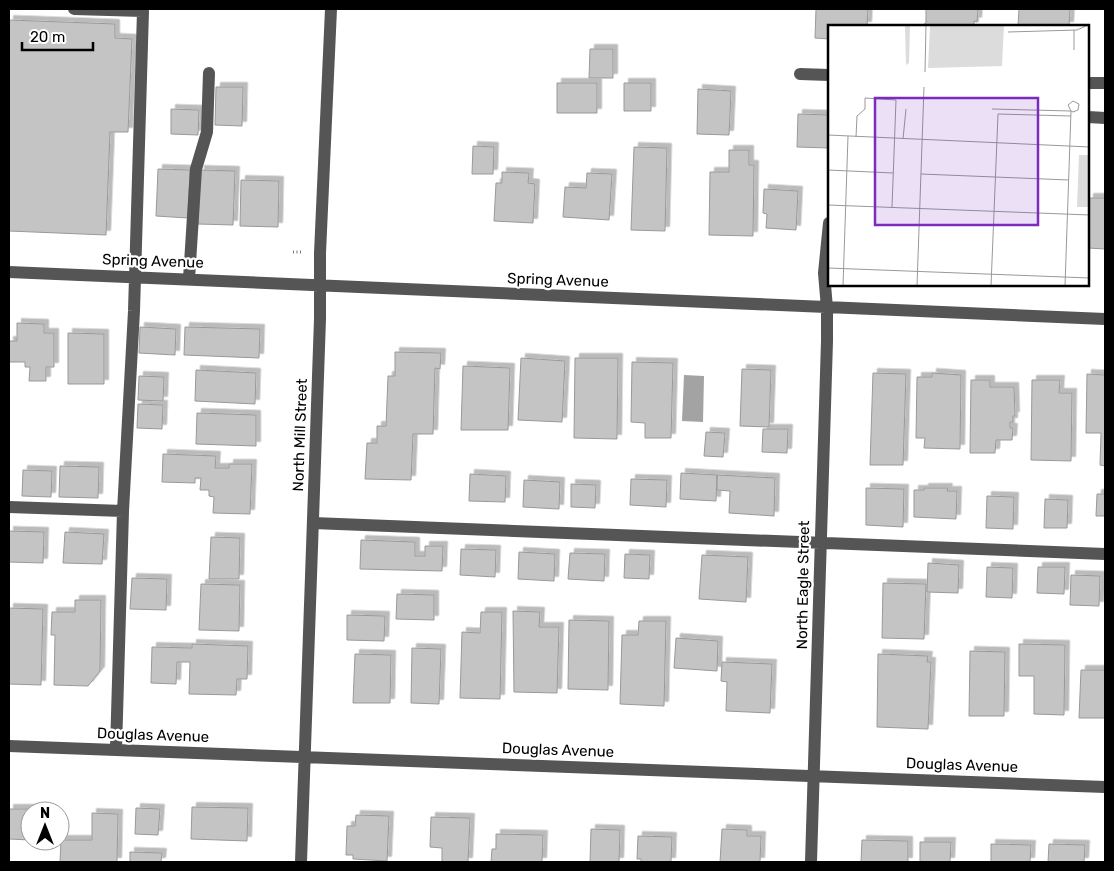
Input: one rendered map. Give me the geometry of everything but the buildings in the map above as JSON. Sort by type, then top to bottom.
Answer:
[{"type":"street","points":[[74,9],[143,11],[136,277],[123,511],[116,749]]},
{"type":"street","name":"North Mill Street","points":[[301,862],[331,9]]},
{"type":"street","points":[[189,279],[196,168],[207,132],[209,73]]},
{"type":"street","points":[[800,74],[828,74]]},
{"type":"street","points":[[1089,83],[1105,84]]},
{"type":"street","points":[[1089,117],[1105,118]]},
{"type":"street","name":"North Eagle Street","points":[[811,862],[815,776],[819,542],[827,308],[824,273],[828,233]]},
{"type":"street","name":"Spring Avenue","points":[[9,272],[1105,319]]},
{"type":"street","points":[[9,507],[123,511]]},
{"type":"street","points":[[313,523],[1105,554]]},
{"type":"street","name":"Douglas Avenue","points":[[9,746],[1105,787]]},
{"type":"shaded area","points":[[684,375],[704,376],[703,422],[682,421]]}]
